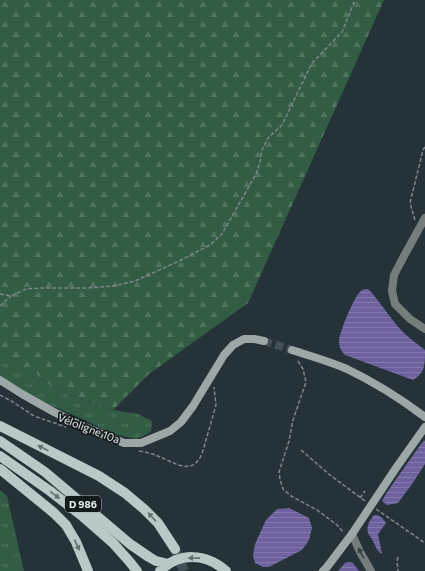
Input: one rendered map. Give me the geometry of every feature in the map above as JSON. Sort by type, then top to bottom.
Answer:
[{"type":"main road","points":[[0,426],[99,476],[125,493],[158,523],[175,549]]},
{"type":"main road","name":"D 986","points":[[0,441],[45,472],[130,544],[164,568]]},
{"type":"main road","name":"D 986","points":[[0,456],[81,515],[113,543],[137,571]]},
{"type":"main road","points":[[0,469],[54,513],[66,525],[76,542],[88,571]]},
{"type":"main road","points":[[164,568],[183,558],[193,557],[212,561],[226,571]]},
{"type":"street","points":[[425,218],[394,275],[392,291],[395,304],[410,319],[425,329]]},
{"type":"street","points":[[0,380],[54,412],[82,426],[124,443],[141,443],[170,431],[181,422],[193,406],[224,354],[234,345],[244,339],[264,341]]},
{"type":"street","points":[[292,350],[346,368],[411,406],[425,417]]},
{"type":"street","points":[[323,571],[350,536],[425,427]]},
{"type":"street","points":[[350,536],[372,571]]},
{"type":"path","points":[[0,306],[11,296],[26,289],[87,288],[113,286],[135,281],[210,245],[222,234],[256,174],[262,150],[268,138],[282,125],[312,63],[342,32],[355,0]]},
{"type":"path","points":[[418,230],[410,203],[425,147]]},
{"type":"path","points":[[0,294],[11,296]]},
{"type":"path","points":[[298,361],[303,369],[306,382],[293,420],[289,441],[279,472],[280,479],[283,488],[291,496],[317,510],[337,524],[350,536]]},
{"type":"path","points":[[140,452],[154,454],[185,467],[195,464],[202,454],[216,405],[214,386]]},
{"type":"path","name":"Véloligne 10a","points":[[0,395],[34,416],[66,427]]},
{"type":"path","points":[[301,450],[360,498],[425,543]]},
{"type":"path","points":[[360,498],[365,491]]},
{"type":"path","points":[[398,557],[398,571]]},
{"type":"green space","points":[[0,0],[384,0],[248,303],[149,374],[113,410],[72,396],[52,387],[36,374],[11,360],[0,359]]},
{"type":"green space","points":[[0,333],[36,374],[52,387],[72,396],[113,410],[138,414],[152,421],[151,432],[136,439],[106,432],[83,419],[43,402],[0,377]]},
{"type":"green space","points":[[0,490],[7,496],[24,571],[0,571]]},
{"type":"shaded area","points":[[368,289],[403,332],[425,350],[424,368],[413,380],[345,355],[340,349],[339,343],[344,322],[359,293],[362,290]]},
{"type":"shaded area","points":[[425,440],[425,464],[398,503],[387,505],[382,501],[387,492]]},
{"type":"shaded area","points":[[289,508],[309,518],[312,528],[309,540],[302,550],[269,567],[263,567],[255,563],[253,556],[255,544],[266,520],[277,509]]},
{"type":"shaded area","points":[[374,515],[381,517],[386,523],[378,534],[382,554],[368,533],[368,526]]},
{"type":"shaded area","points":[[345,563],[353,563],[359,571],[338,571]]},
{"type":"tunnel","points":[[264,341],[292,350]]},
{"type":"tunnel","points":[[175,549],[184,571]]}]
